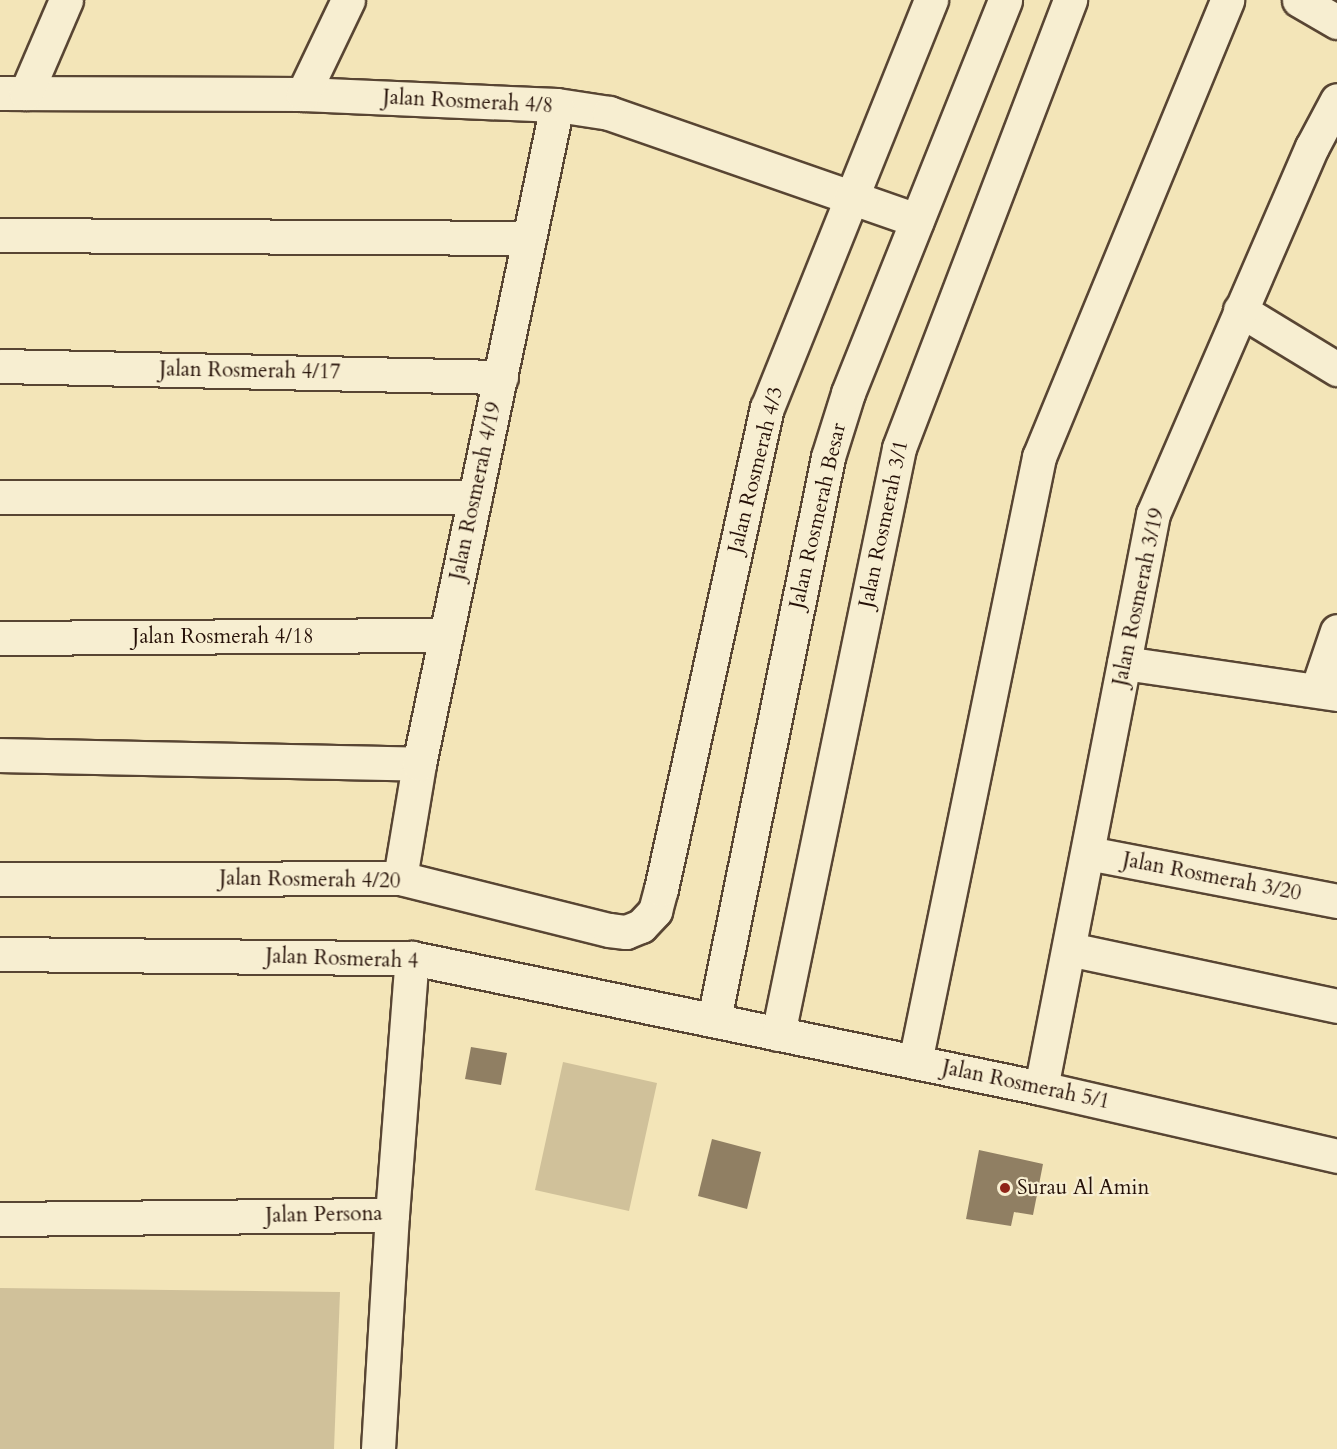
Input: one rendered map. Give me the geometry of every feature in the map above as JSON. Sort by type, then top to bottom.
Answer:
[{"type":"street","points":[[13,93],[66,0]]},
{"type":"street","points":[[303,94],[348,0]]},
{"type":"street","name":"Jalan Rosmerah 4/3","points":[[661,889],[767,408],[931,0]]},
{"type":"street","name":"Jalan Rosmerah Besar","points":[[714,1019],[828,458],[848,393],[1005,0]]},
{"type":"street","name":"Jalan Rosmerah 3/1","points":[[778,1034],[898,448],[1070,0]]},
{"type":"street","points":[[915,1062],[1039,457],[1227,0]]},
{"type":"street","points":[[1299,0],[1337,22]]},
{"type":"street","name":"Jalan Rosmerah 4/8","points":[[13,93],[303,94],[557,105],[609,113],[852,195],[917,220]]},
{"type":"street","name":"Jalan Rosmerah 4/19","points":[[399,878],[419,764],[557,105]]},
{"type":"street","name":"Jalan Rosmerah 3/19","points":[[1041,1088],[1153,514],[1312,147],[1333,122]]},
{"type":"street","points":[[0,235],[530,238]]},
{"type":"street","points":[[1240,310],[1337,369]]},
{"type":"street","name":"Jalan Rosmerah 4/17","points":[[0,366],[501,377]]},
{"type":"street","points":[[0,497],[475,497]]},
{"type":"street","points":[[1124,663],[1327,692],[1337,631]]},
{"type":"street","name":"Jalan Rosmerah 4/18","points":[[0,638],[446,635]]},
{"type":"street","points":[[0,755],[419,764]]},
{"type":"street","name":"Jalan Rosmerah 3/20","points":[[1088,853],[1337,901]]},
{"type":"street","name":"Jalan Rosmerah 4/20","points":[[0,879],[399,878],[626,932],[641,926],[655,911],[661,889]]},
{"type":"street","points":[[1069,949],[1337,1006]]},
{"type":"street","name":"Jalan Rosmerah 4","points":[[0,954],[412,958],[714,1019]]},
{"type":"street","name":"Jalan Persona","points":[[0,1219],[392,1215],[412,958]]},
{"type":"street","name":"Jalan Rosmerah 5/1","points":[[714,1019],[1041,1088],[1337,1156]]},
{"type":"street","points":[[378,1449],[392,1215]]},
{"type":"shaded area","points":[[563,1062],[657,1083],[629,1211],[535,1190]]},
{"type":"shaded area","points":[[0,1288],[340,1292],[334,1449],[0,1449]]},
{"type":"building","points":[[471,1047],[507,1053],[501,1085],[465,1079]]},
{"type":"building","points":[[712,1139],[761,1152],[747,1209],[698,1196]]},
{"type":"building","name":"Surau Al Amin","points":[[979,1150],[1043,1164],[1033,1215],[1014,1212],[1011,1226],[966,1219]]},
{"type":"place","name":"Surau Al Amin","points":[[1005,1188]]}]
